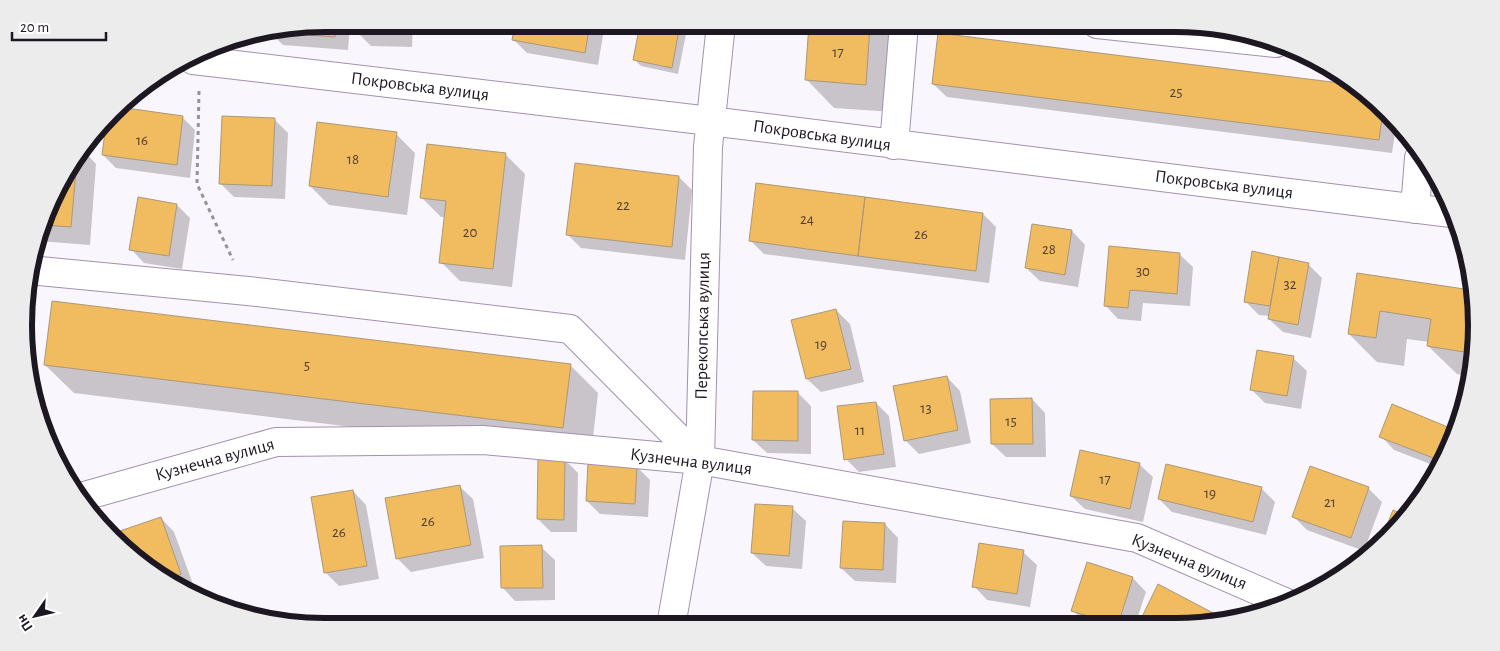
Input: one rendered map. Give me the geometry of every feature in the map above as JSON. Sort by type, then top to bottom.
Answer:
[{"type":"street","name":"Перекопська вулиця","points":[[672,618],[700,460],[710,121],[720,33]]},
{"type":"street","points":[[894,145],[903,33]]},
{"type":"street","points":[[1186,33],[1225,37]]},
{"type":"street","name":"Покровська вулиця","points":[[200,61],[710,121],[1445,212]]},
{"type":"street","points":[[1415,209],[1419,164]]},
{"type":"street","points":[[38,271],[248,291],[570,329],[700,460]]},
{"type":"street","name":"Кузнечна вулиця","points":[[87,495],[276,442],[483,440],[700,460],[1137,538],[1278,599]]},
{"type":"path","points":[[199,91],[197,184],[248,291]]},
{"type":"building","points":[[335,33],[335,37],[297,34]]},
{"type":"building","points":[[356,33],[400,33],[400,34]]},
{"type":"building","points":[[513,33],[588,33],[585,53],[512,40]]},
{"type":"building","points":[[638,33],[678,33],[672,68],[633,60]]},
{"type":"building","points":[[808,33],[869,33],[866,85],[805,80]]},
{"type":"building","points":[[938,33],[1338,83],[1382,118],[1379,140],[932,84]]},
{"type":"building","points":[[128,108],[183,116],[177,165],[102,155],[105,132]]},
{"type":"building","points":[[222,116],[275,118],[272,186],[219,184]]},
{"type":"building","points":[[317,122],[397,132],[388,197],[309,186]]},
{"type":"building","points":[[427,144],[506,153],[493,269],[439,263],[446,201],[420,198]]},
{"type":"building","points":[[575,163],[679,176],[672,247],[566,235]]},
{"type":"building","points":[[76,173],[71,227],[50,225]]},
{"type":"building","points":[[756,183],[865,197],[858,256],[749,241]]},
{"type":"building","points":[[138,197],[177,204],[169,256],[129,250]]},
{"type":"building","points":[[865,197],[983,213],[976,271],[858,256]]},
{"type":"building","points":[[1032,224],[1072,230],[1065,275],[1025,268]]},
{"type":"building","points":[[1109,246],[1180,253],[1177,294],[1130,290],[1128,308],[1104,306]]},
{"type":"building","points":[[1252,251],[1279,257],[1270,306],[1244,302]]},
{"type":"building","points":[[1279,257],[1309,263],[1298,325],[1268,319]]},
{"type":"building","points":[[1357,273],[1465,289],[1468,319],[1464,352],[1427,346],[1431,319],[1380,311],[1376,338],[1348,334]]},
{"type":"building","points":[[52,301],[571,364],[563,428],[44,365]]},
{"type":"building","points":[[836,309],[851,369],[806,379],[791,320]]},
{"type":"building","points":[[1257,350],[1294,356],[1287,396],[1250,390]]},
{"type":"building","points":[[947,376],[958,430],[904,441],[893,386]]},
{"type":"building","points":[[753,391],[798,391],[798,441],[752,440]]},
{"type":"building","points":[[1032,398],[1033,444],[991,444],[990,399]]},
{"type":"building","points":[[876,402],[884,454],[844,460],[837,406]]},
{"type":"building","points":[[1392,404],[1449,428],[1435,459],[1379,437]]},
{"type":"building","points":[[1080,450],[1140,463],[1130,509],[1070,496]]},
{"type":"building","points":[[538,458],[565,458],[564,520],[537,519]]},
{"type":"building","points":[[588,463],[637,466],[635,504],[586,501]]},
{"type":"building","points":[[1166,464],[1262,487],[1253,522],[1158,499]]},
{"type":"building","points":[[1310,466],[1369,487],[1351,538],[1292,517]]},
{"type":"building","points":[[460,485],[471,545],[396,559],[385,498]]},
{"type":"building","points":[[353,490],[367,566],[324,573],[311,497]]},
{"type":"building","points":[[755,504],[793,506],[789,556],[751,553]]},
{"type":"building","points":[[1393,510],[1400,513],[1395,519],[1385,530]]},
{"type":"building","points":[[161,517],[181,574],[175,576],[163,569],[132,546],[117,532]]},
{"type":"building","points":[[843,521],[885,523],[883,570],[840,568]]},
{"type":"building","points":[[979,543],[1024,550],[1017,594],[972,587]]},
{"type":"building","points":[[542,545],[543,588],[501,588],[500,546]]},
{"type":"building","points":[[1087,562],[1133,577],[1120,618],[1094,618],[1071,611]]},
{"type":"building","points":[[1158,584],[1215,614],[1214,616],[1194,618],[1141,618]]}]
